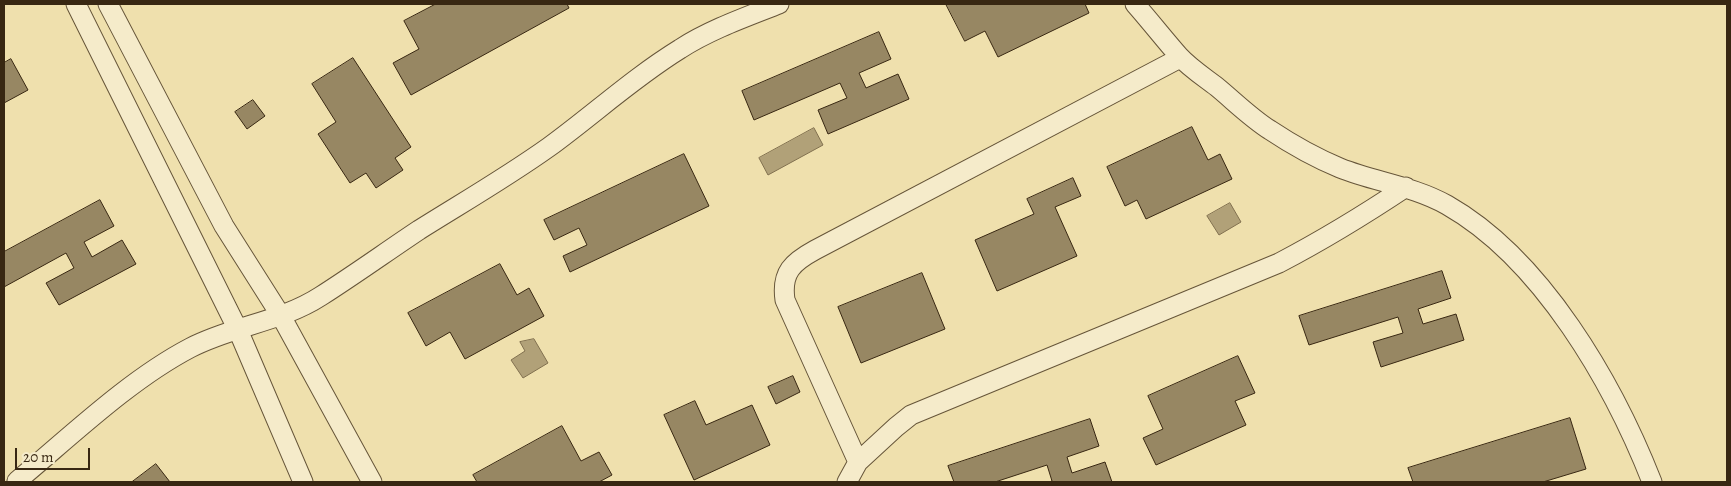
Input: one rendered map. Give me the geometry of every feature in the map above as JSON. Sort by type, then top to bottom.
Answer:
[{"type":"street","points":[[76,4],[238,330],[303,482]]},
{"type":"street","points":[[108,4],[224,226],[281,316],[372,482]]},
{"type":"street","points":[[18,480],[108,405],[190,348],[281,316],[318,299],[404,240],[547,148],[593,114],[624,86],[681,48],[734,22],[779,4]]},
{"type":"street","points":[[1136,4],[1180,58],[1269,130],[1340,168],[1406,187],[1446,204],[1482,228],[1517,259],[1561,314],[1602,375],[1633,435],[1652,482]]},
{"type":"street","points":[[858,462],[785,300],[783,290],[786,277],[792,266],[815,250],[1180,58]]},
{"type":"street","points":[[847,482],[858,462],[911,415],[1279,263],[1354,222],[1406,187]]},
{"type":"shaded area","points":[[814,128],[823,145],[768,175],[759,158]]},
{"type":"shaded area","points":[[1230,203],[1241,222],[1219,235],[1207,216]]},
{"type":"shaded area","points":[[534,339],[548,363],[523,378],[511,360],[525,351],[520,342]]},
{"type":"building","points":[[436,4],[567,4],[569,8],[411,95],[393,63],[419,49],[404,21]]},
{"type":"building","points":[[946,4],[1085,4],[1089,13],[998,57],[985,31],[965,41]]},
{"type":"building","points":[[879,32],[891,59],[859,73],[866,88],[898,74],[909,99],[828,134],[818,110],[847,98],[840,83],[754,120],[742,91]]},
{"type":"building","points":[[353,58],[411,147],[395,158],[403,170],[376,188],[366,173],[350,183],[318,134],[336,122],[312,84]]},
{"type":"building","points":[[11,59],[28,90],[4,103],[4,63]]},
{"type":"building","points":[[253,100],[265,116],[247,129],[235,112]]},
{"type":"building","points":[[1192,127],[1208,160],[1220,154],[1232,179],[1146,219],[1137,200],[1125,206],[1107,167]]},
{"type":"building","points":[[684,154],[709,206],[570,272],[563,256],[587,245],[579,228],[554,240],[544,220]]},
{"type":"building","points":[[1073,178],[1081,196],[1055,207],[1077,256],[997,291],[975,240],[1034,214],[1027,199]]},
{"type":"building","points":[[100,200],[114,226],[84,242],[92,257],[122,240],[136,264],[59,305],[46,283],[74,268],[66,253],[4,287],[4,252]]},
{"type":"building","points":[[500,264],[517,295],[529,288],[544,316],[465,359],[450,332],[426,346],[408,313]]},
{"type":"building","points":[[1442,271],[1451,298],[1418,309],[1423,324],[1456,314],[1464,340],[1381,367],[1373,342],[1403,333],[1398,317],[1309,345],[1299,316]]},
{"type":"building","points":[[922,273],[945,329],[861,363],[838,307]]},
{"type":"building","points":[[1238,356],[1255,393],[1235,401],[1246,425],[1156,465],[1143,438],[1163,429],[1148,396]]},
{"type":"building","points":[[793,376],[800,392],[776,404],[768,387]]},
{"type":"building","points":[[695,401],[706,425],[752,405],[770,445],[694,480],[664,415]]},
{"type":"building","points":[[1570,418],[1586,469],[1543,482],[1413,482],[1408,468]]},
{"type":"building","points":[[1090,419],[1099,446],[1067,457],[1072,473],[1105,462],[1112,482],[1049,482],[1052,481],[1047,465],[995,482],[954,482],[948,466]]},
{"type":"building","points":[[562,426],[581,461],[599,452],[612,475],[599,482],[477,482],[473,475]]},
{"type":"building","points":[[156,464],[170,482],[132,482]]}]
